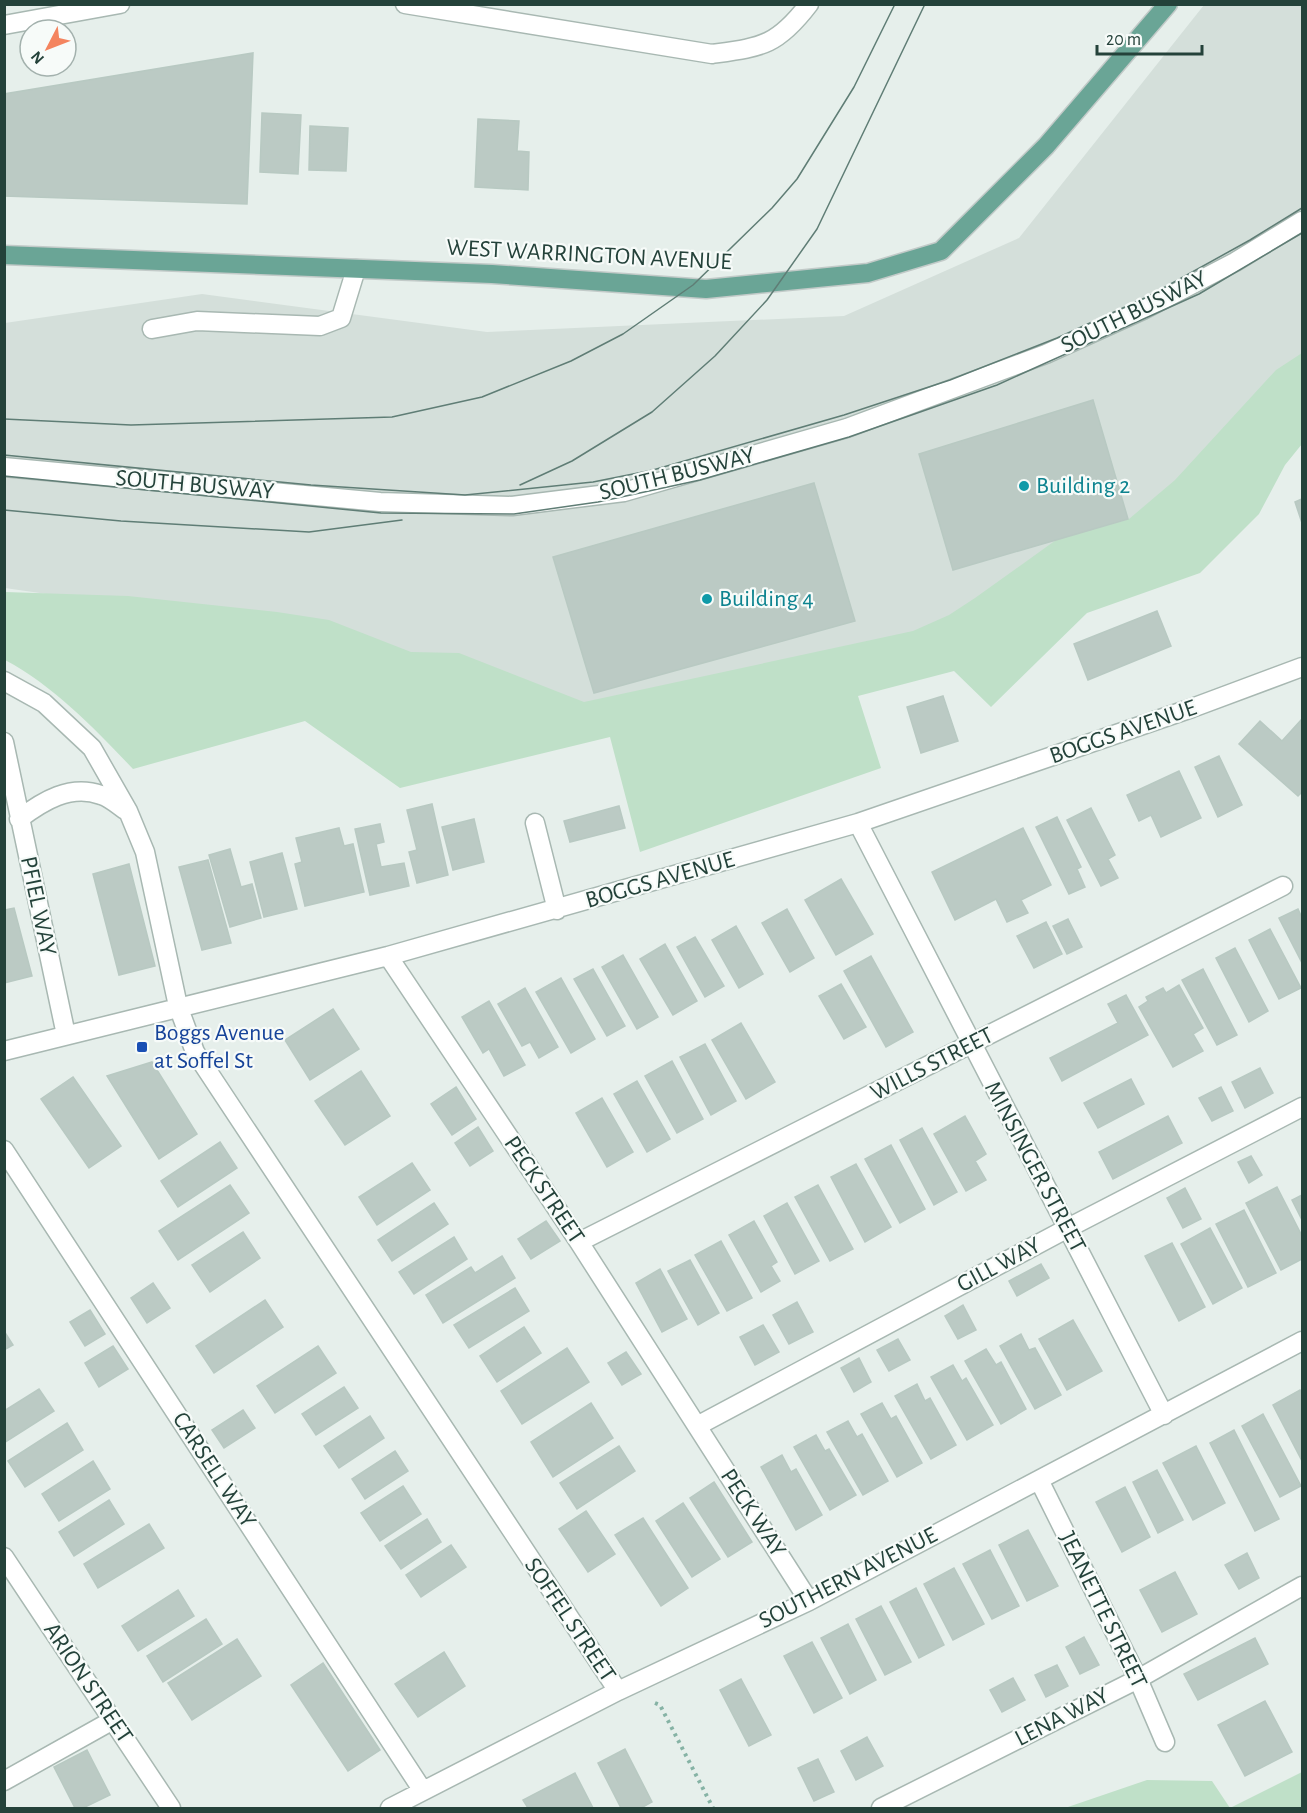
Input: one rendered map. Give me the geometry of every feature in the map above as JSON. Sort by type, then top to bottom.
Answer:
[{"type":"main road","name":"WEST WARRINGTON AVENUE","points":[[4,255],[492,274],[706,290],[868,273],[941,251],[1046,146],[1168,4]]},
{"type":"street","points":[[4,25],[120,4]]},
{"type":"street","points":[[405,4],[711,54],[759,48],[789,30],[809,4]]},
{"type":"street","name":"SOUTH BUSWAY","points":[[4,467],[380,502],[512,506],[624,492],[847,428],[1046,354],[1143,309],[1235,262],[1302,221]]},
{"type":"street","points":[[152,329],[197,321],[320,326],[341,318],[356,269]]},
{"type":"street","name":"BOGGS AVENUE","points":[[4,1051],[178,1006],[388,956],[858,823],[1192,708],[1302,666]]},
{"type":"street","name":"SOFFEL STREET","points":[[4,681],[44,703],[92,748],[128,811],[145,852],[178,1006],[195,1052],[493,1506],[618,1690]]},
{"type":"street","name":"PFIEL WAY","points":[[4,742],[66,1035]]},
{"type":"street","points":[[19,819],[40,804],[65,792],[101,795],[128,811]]},
{"type":"street","points":[[535,823],[557,910]]},
{"type":"street","name":"MINSINGER STREET","points":[[858,823],[1164,1415]]},
{"type":"street","name":"WILLS STREET","points":[[579,1242],[1283,886]]},
{"type":"street","name":"PECK STREET","points":[[388,956],[579,1242],[697,1426]]},
{"type":"street","name":"GILL WAY","points":[[697,1426],[1068,1228],[1302,1107]]},
{"type":"street","name":"CARSELL WAY","points":[[4,1150],[423,1791]]},
{"type":"street","name":"SOUTHERN AVENUE","points":[[390,1809],[618,1690],[809,1601],[1302,1341]]},
{"type":"street","name":"PECK WAY","points":[[697,1426],[809,1601]]},
{"type":"street","name":"JEANETTE STREET","points":[[1039,1480],[1138,1678],[1164,1742]]},
{"type":"street","name":"ARION STREET","points":[[4,1557],[171,1809]]},
{"type":"street","name":"LENA WAY","points":[[881,1809],[1138,1678],[1302,1586]]},
{"type":"street","points":[[4,1781],[113,1720]]},
{"type":"path","name":"SOFFEL STREET","points":[[618,1690],[660,1705],[713,1809]]},
{"type":"shaded area","points":[[1204,5],[1302,5],[1302,399],[954,662],[613,726],[289,629],[5,588],[5,323],[202,294],[487,332],[844,316],[1019,238]]},
{"type":"green space","points":[[1302,353],[1302,444],[1285,465],[1259,514],[1200,573],[1087,613],[991,707],[954,671],[858,696],[881,768],[640,852],[610,737],[400,788],[305,721],[133,769],[57,695],[5,660],[5,592],[128,596],[329,620],[411,652],[459,653],[584,702],[913,631],[949,615],[1056,540],[1129,519],[1175,480],[1276,370]]},
{"type":"green space","points":[[1302,1772],[1302,1808],[1230,1808]]},
{"type":"green space","points":[[1147,1780],[1212,1781],[1230,1808],[1065,1808]]},
{"type":"building","points":[[253,53],[247,204],[4,196],[4,94]]},
{"type":"building","points":[[262,113],[301,115],[298,174],[260,172]]},
{"type":"building","points":[[478,119],[519,121],[517,151],[529,152],[528,190],[475,187]]},
{"type":"building","points":[[310,126],[348,128],[346,171],[309,170]]},
{"type":"building","name":"Building 2","points":[[1093,400],[1128,519],[953,570],[919,454]]},
{"type":"building","name":"Building 4","points":[[814,483],[855,621],[594,693],[553,557]]},
{"type":"building","points":[[1302,499],[1302,523],[1295,502]]},
{"type":"building","points":[[1157,611],[1171,646],[1088,680],[1074,644]]},
{"type":"building","points":[[943,696],[958,741],[921,753],[907,707]]},
{"type":"building","points":[[1302,719],[1302,792],[1298,796],[1239,744],[1260,721],[1282,741]]},
{"type":"building","points":[[1219,756],[1242,805],[1218,817],[1195,767]]},
{"type":"building","points":[[1179,771],[1201,818],[1161,837],[1151,815],[1139,821],[1127,795]]},
{"type":"building","points":[[432,804],[448,875],[417,883],[409,852],[417,850],[407,810]]},
{"type":"building","points":[[619,806],[625,828],[570,842],[564,821]]},
{"type":"building","points":[[1091,808],[1115,855],[1108,859],[1118,878],[1101,886],[1067,820]]},
{"type":"building","points":[[1057,817],[1081,867],[1077,869],[1085,887],[1069,894],[1036,827]]},
{"type":"building","points":[[474,819],[484,862],[453,870],[442,827]]},
{"type":"building","points":[[380,824],[384,842],[376,844],[381,867],[404,863],[409,886],[370,895],[355,829]]},
{"type":"building","points":[[339,828],[344,846],[353,844],[364,892],[305,906],[295,864],[302,862],[296,838]]},
{"type":"building","points":[[1023,828],[1051,885],[1021,900],[1028,913],[1007,922],[996,899],[955,920],[932,872]]},
{"type":"building","points":[[230,849],[241,887],[252,884],[261,918],[230,927],[209,855]]},
{"type":"building","points":[[282,853],[297,909],[264,917],[250,862]]},
{"type":"building","points":[[208,860],[231,943],[202,950],[179,867]]},
{"type":"building","points":[[129,864],[155,966],[119,975],[93,874]]},
{"type":"building","points":[[841,879],[873,934],[836,955],[805,900]]},
{"type":"building","points":[[14,908],[32,976],[4,983],[4,910]]},
{"type":"building","points":[[787,909],[814,958],[790,972],[762,923]]},
{"type":"building","points":[[1298,909],[1302,918],[1302,963],[1279,918]]},
{"type":"building","points":[[1068,919],[1082,947],[1067,954],[1053,926]]},
{"type":"building","points":[[1046,922],[1062,954],[1034,968],[1017,936]]},
{"type":"building","points":[[736,926],[763,974],[739,988],[712,940]]},
{"type":"building","points":[[1270,929],[1301,988],[1279,999],[1249,940]]},
{"type":"building","points":[[695,937],[724,986],[705,997],[677,947]]},
{"type":"building","points":[[665,944],[697,1001],[673,1015],[640,959]]},
{"type":"building","points":[[1235,948],[1268,1011],[1249,1022],[1216,958]]},
{"type":"building","points":[[623,955],[658,1017],[637,1029],[602,967]]},
{"type":"building","points":[[871,956],[913,1032],[886,1047],[844,971]]},
{"type":"building","points":[[593,969],[625,1026],[607,1036],[574,979]]},
{"type":"building","points":[[1203,969],[1237,1035],[1217,1045],[1182,980]]},
{"type":"building","points":[[561,978],[595,1039],[571,1053],[536,992]]},
{"type":"building","points":[[841,984],[866,1027],[844,1039],[819,996]]},
{"type":"building","points":[[1179,985],[1203,1028],[1193,1034],[1203,1051],[1173,1067],[1139,1007],[1148,1001],[1146,997],[1163,988],[1166,993]]},
{"type":"building","points":[[525,988],[558,1047],[539,1058],[530,1042],[522,1046],[498,1004]]},
{"type":"building","points":[[1126,995],[1148,1035],[1062,1081],[1050,1058],[1118,1023],[1108,1004]]},
{"type":"building","points":[[489,1001],[525,1065],[504,1076],[489,1049],[483,1053],[462,1017]]},
{"type":"building","points":[[333,1009],[359,1049],[310,1080],[285,1040]]},
{"type":"building","points":[[741,1023],[775,1082],[746,1099],[712,1040]]},
{"type":"building","points":[[705,1044],[736,1101],[711,1115],[680,1057]]},
{"type":"building","points":[[672,1061],[703,1119],[677,1133],[645,1076]]},
{"type":"building","points":[[152,1062],[197,1134],[159,1159],[107,1076]]},
{"type":"building","points":[[1260,1068],[1273,1093],[1245,1108],[1232,1082]]},
{"type":"building","points":[[361,1071],[390,1116],[345,1145],[315,1101]]},
{"type":"building","points":[[73,1077],[121,1146],[89,1168],[41,1099]]},
{"type":"building","points":[[1131,1079],[1144,1104],[1098,1128],[1084,1103]]},
{"type":"building","points":[[637,1081],[670,1139],[647,1152],[614,1094]]},
{"type":"building","points":[[456,1087],[476,1119],[452,1135],[431,1104]]},
{"type":"building","points":[[1221,1087],[1233,1111],[1212,1121],[1199,1098]]},
{"type":"building","points":[[602,1098],[633,1152],[607,1167],[576,1113]]},
{"type":"building","points":[[965,1116],[986,1154],[975,1161],[986,1180],[966,1191],[934,1134]]},
{"type":"building","points":[[1168,1116],[1182,1143],[1113,1179],[1099,1152]]},
{"type":"building","points":[[478,1127],[493,1151],[470,1166],[455,1143]]},
{"type":"building","points":[[922,1128],[957,1192],[934,1205],[900,1140]]},
{"type":"building","points":[[220,1142],[237,1168],[178,1207],[161,1181]]},
{"type":"building","points":[[891,1145],[925,1209],[900,1223],[865,1159]]},
{"type":"building","points":[[1251,1156],[1262,1175],[1249,1183],[1238,1162]]},
{"type":"building","points":[[412,1163],[430,1190],[377,1225],[359,1197]]},
{"type":"building","points":[[856,1164],[891,1227],[865,1242],[831,1177]]},
{"type":"building","points":[[230,1185],[249,1213],[178,1260],[159,1231]]},
{"type":"building","points":[[818,1185],[853,1249],[830,1261],[795,1197]]},
{"type":"building","points":[[1277,1187],[1302,1236],[1302,1259],[1281,1270],[1246,1203]]},
{"type":"building","points":[[1185,1188],[1201,1219],[1183,1228],[1167,1198]]},
{"type":"building","points":[[1302,1195],[1302,1220],[1292,1200]]},
{"type":"building","points":[[434,1203],[448,1224],[392,1261],[378,1240]]},
{"type":"building","points":[[787,1203],[819,1261],[795,1274],[764,1216]]},
{"type":"building","points":[[1244,1210],[1276,1273],[1248,1287],[1216,1224]]},
{"type":"building","points":[[546,1221],[560,1241],[531,1259],[518,1239]]},
{"type":"building","points":[[754,1221],[777,1262],[771,1266],[780,1281],[761,1292],[729,1235]]},
{"type":"building","points":[[1210,1228],[1242,1288],[1213,1304],[1181,1244]]},
{"type":"building","points":[[243,1232],[260,1258],[210,1292],[192,1265]]},
{"type":"building","points":[[454,1237],[467,1259],[414,1294],[399,1272]]},
{"type":"building","points":[[721,1241],[752,1298],[727,1311],[695,1255]]},
{"type":"building","points":[[1172,1243],[1205,1307],[1179,1321],[1145,1256]]},
{"type":"building","points":[[502,1256],[515,1278],[443,1323],[426,1295],[471,1267],[475,1273]]},
{"type":"building","points":[[690,1260],[719,1313],[698,1325],[668,1271]]},
{"type":"building","points":[[1041,1264],[1049,1278],[1017,1296],[1009,1281]]},
{"type":"building","points":[[660,1269],[687,1319],[662,1332],[636,1283]]},
{"type":"building","points":[[153,1283],[170,1308],[147,1323],[131,1298]]},
{"type":"building","points":[[515,1288],[529,1311],[469,1348],[454,1325]]},
{"type":"building","points":[[265,1300],[283,1327],[214,1373],[196,1346]]},
{"type":"building","points":[[797,1302],[813,1332],[789,1344],[773,1315]]},
{"type":"building","points":[[963,1305],[976,1330],[958,1339],[945,1316]]},
{"type":"building","points":[[90,1310],[105,1334],[85,1346],[70,1322]]},
{"type":"building","points":[[1073,1320],[1102,1371],[1067,1390],[1039,1339]]},
{"type":"building","points":[[763,1325],[779,1352],[755,1365],[740,1337]]},
{"type":"building","points":[[524,1327],[541,1353],[497,1382],[480,1356]]},
{"type":"building","points":[[4,1331],[13,1345],[4,1350]]},
{"type":"building","points":[[1021,1334],[1029,1350],[1035,1348],[1061,1395],[1035,1409],[1000,1346]]},
{"type":"building","points":[[898,1339],[910,1360],[889,1371],[877,1350]]},
{"type":"building","points":[[113,1346],[128,1369],[99,1387],[85,1363]]},
{"type":"building","points":[[318,1346],[336,1373],[275,1413],[257,1386]]},
{"type":"building","points":[[567,1348],[589,1382],[522,1424],[501,1391]]},
{"type":"building","points":[[986,1349],[996,1365],[1001,1362],[1026,1409],[1001,1424],[965,1361]]},
{"type":"building","points":[[626,1352],[641,1374],[622,1385],[608,1363]]},
{"type":"building","points":[[859,1358],[871,1382],[854,1392],[841,1368]]},
{"type":"building","points":[[953,1365],[962,1381],[966,1378],[993,1425],[967,1440],[931,1377]]},
{"type":"building","points":[[917,1384],[925,1401],[930,1398],[956,1445],[931,1459],[895,1396]]},
{"type":"building","points":[[344,1387],[358,1408],[316,1435],[302,1414]]},
{"type":"building","points":[[39,1389],[54,1411],[4,1443],[4,1411]]},
{"type":"building","points":[[1300,1390],[1302,1394],[1302,1461],[1273,1405]]},
{"type":"building","points":[[591,1403],[613,1438],[553,1477],[531,1442]]},
{"type":"building","points":[[882,1403],[891,1419],[896,1416],[922,1463],[897,1477],[861,1414]]},
{"type":"building","points":[[243,1410],[255,1428],[224,1448],[212,1430]]},
{"type":"building","points":[[1263,1414],[1301,1486],[1280,1497],[1242,1426]]},
{"type":"building","points":[[370,1416],[384,1438],[339,1468],[324,1446]]},
{"type":"building","points":[[848,1421],[857,1437],[862,1434],[888,1481],[863,1495],[827,1432]]},
{"type":"building","points":[[67,1423],[83,1450],[25,1487],[8,1461]]},
{"type":"building","points":[[1234,1430],[1279,1519],[1255,1531],[1210,1443]]},
{"type":"building","points":[[816,1435],[825,1451],[829,1449],[856,1495],[830,1510],[794,1447]]},
{"type":"building","points":[[619,1446],[635,1471],[577,1509],[560,1483]]},
{"type":"building","points":[[1196,1446],[1225,1503],[1193,1520],[1163,1463]]},
{"type":"building","points":[[395,1451],[408,1471],[365,1499],[352,1479]]},
{"type":"building","points":[[782,1455],[791,1472],[796,1469],[822,1515],[796,1530],[761,1467]]},
{"type":"building","points":[[93,1461],[110,1489],[59,1521],[42,1494]]},
{"type":"building","points":[[1157,1470],[1183,1520],[1158,1533],[1133,1482]]},
{"type":"building","points":[[714,1482],[752,1542],[728,1557],[690,1498]]},
{"type":"building","points":[[403,1486],[421,1514],[380,1541],[361,1513]]},
{"type":"building","points":[[1125,1487],[1150,1537],[1122,1552],[1096,1502]]},
{"type":"building","points":[[109,1500],[124,1524],[74,1556],[59,1532]]},
{"type":"building","points":[[683,1503],[720,1559],[692,1577],[656,1521]]},
{"type":"building","points":[[586,1511],[615,1554],[588,1572],[559,1529]]},
{"type":"building","points":[[643,1518],[688,1588],[661,1606],[615,1535]]},
{"type":"building","points":[[427,1519],[441,1542],[401,1569],[385,1546]]},
{"type":"building","points":[[149,1524],[164,1548],[98,1588],[84,1564]]},
{"type":"building","points":[[1028,1530],[1058,1586],[1027,1601],[999,1545]]},
{"type":"building","points":[[451,1545],[466,1567],[421,1597],[406,1575]]},
{"type":"building","points":[[990,1550],[1019,1606],[992,1619],[963,1564]]},
{"type":"building","points":[[1247,1553],[1259,1578],[1239,1589],[1225,1565]]},
{"type":"building","points":[[954,1568],[984,1624],[953,1640],[924,1584]]},
{"type":"building","points":[[1175,1572],[1197,1614],[1162,1632],[1140,1590]]},
{"type":"building","points":[[916,1588],[944,1645],[919,1658],[890,1602]]},
{"type":"building","points":[[178,1590],[194,1616],[138,1651],[122,1626]]},
{"type":"building","points":[[881,1606],[911,1662],[885,1675],[856,1619]]},
{"type":"building","points":[[206,1619],[222,1644],[163,1682],[147,1656]]},
{"type":"building","points":[[848,1624],[876,1680],[850,1694],[821,1638]]},
{"type":"building","points":[[1084,1637],[1099,1665],[1080,1674],[1066,1647]]},
{"type":"building","points":[[1255,1638],[1268,1664],[1198,1700],[1184,1674]]},
{"type":"building","points":[[237,1639],[261,1676],[192,1720],[168,1683]]},
{"type":"building","points":[[812,1642],[842,1698],[814,1713],[784,1656]]},
{"type":"building","points":[[444,1652],[465,1686],[418,1717],[395,1684]]},
{"type":"building","points":[[323,1663],[380,1750],[348,1771],[291,1685]]},
{"type":"building","points":[[1057,1665],[1068,1686],[1046,1697],[1035,1675]]},
{"type":"building","points":[[1013,1678],[1025,1700],[1002,1712],[990,1690]]},
{"type":"building","points":[[741,1679],[771,1735],[749,1746],[720,1690]]},
{"type":"building","points":[[1265,1701],[1292,1752],[1245,1776],[1218,1725]]},
{"type":"building","points":[[867,1737],[883,1766],[856,1780],[841,1751]]},
{"type":"building","points":[[625,1749],[652,1802],[641,1808],[621,1808],[598,1763]]},
{"type":"building","points":[[87,1750],[110,1795],[83,1808],[75,1808],[54,1767]]},
{"type":"building","points":[[818,1759],[834,1792],[814,1801],[798,1768]]},
{"type":"building","points":[[575,1773],[593,1808],[528,1808],[523,1800]]},
{"type":"tram line","points":[[4,419],[131,425],[392,417],[482,397],[571,361],[623,334],[693,285],[772,208],[797,179],[854,87],[895,4]]},
{"type":"tram line","points":[[520,485],[572,461],[652,412],[715,356],[767,300],[817,229],[925,4]]},
{"type":"tram line","points":[[4,455],[311,485],[465,495],[593,482],[653,470],[844,415],[950,380],[1057,338],[1147,297],[1250,240],[1302,208]]},
{"type":"tram line","points":[[4,476],[381,513],[514,514],[598,502],[700,480],[849,437],[997,385],[1199,294],[1302,233]]},
{"type":"tram line","points":[[4,510],[121,521],[309,532],[402,520]]},
{"type":"place","name":"Building 2","points":[[1024,486]]},
{"type":"place","name":"Building 4","points":[[707,599]]},
{"type":"place","name":"Boggs Avenue at Soffel St","points":[[142,1047]]}]
